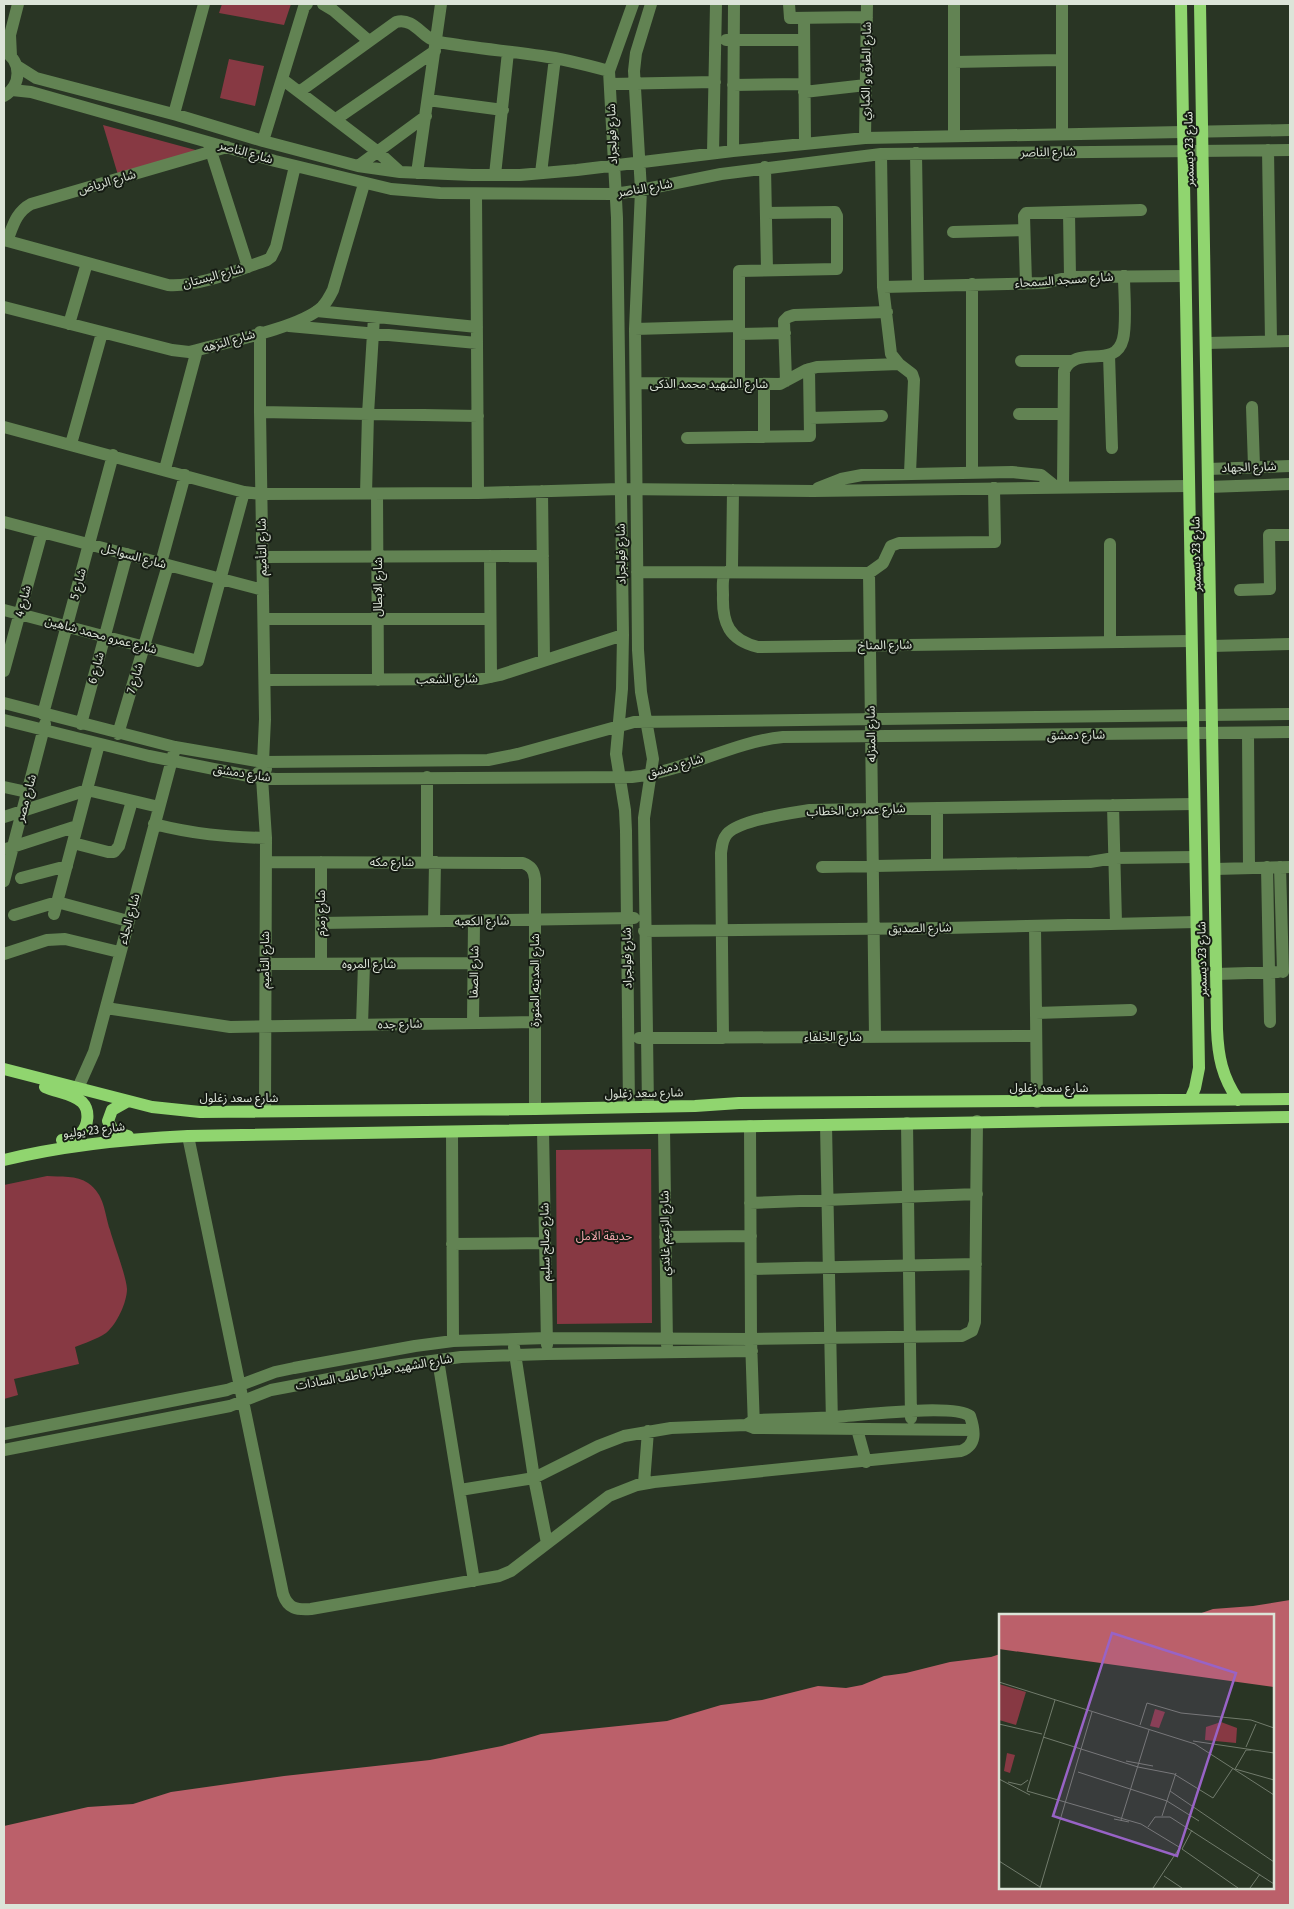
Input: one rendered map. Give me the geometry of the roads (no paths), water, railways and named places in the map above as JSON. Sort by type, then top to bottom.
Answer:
[{"type":"main road","name":"شارع 23 ديسمبر","points":[[1181,4],[1198,1055],[1197,1081],[1190,1100]]},
{"type":"main road","name":"شارع 23 ديسمبر","points":[[1200,4],[1218,1053],[1225,1079],[1238,1100]]},
{"type":"main road","points":[[1187,399],[1207,398]]},
{"type":"main road","points":[[1198,1055],[1207,1056],[1218,1053]]},
{"type":"main road","name":"شارع سعد زغلول","points":[[4,1069],[128,1101],[176,1111],[535,1110],[738,1103],[1290,1099]]},
{"type":"main road","points":[[35,1077],[49,1089],[82,1102],[88,1118],[80,1134],[52,1143],[37,1152]]},
{"type":"main road","points":[[128,1101],[110,1113],[108,1121],[111,1129],[117,1134],[148,1138]]},
{"type":"main road","points":[[862,1102],[863,1124]]},
{"type":"main road","points":[[188,1136],[1290,1117]]},
{"type":"main road","name":"شارع 23 يوليو","points":[[4,1160],[94,1142],[188,1136]]},
{"type":"street","points":[[8,93],[18,76],[10,58],[9,18],[18,4]]},
{"type":"street","points":[[174,114],[204,4]]},
{"type":"street","points":[[263,141],[304,7],[307,4]]},
{"type":"street","points":[[322,4],[333,10],[369,41]]},
{"type":"street","points":[[417,173],[441,4]]},
{"type":"street","name":"شارع فولجراد","points":[[630,1107],[625,820],[616,754],[622,695],[623,635],[617,218],[614,194],[609,77],[633,4]]},
{"type":"street","name":"شارع فولجراد","points":[[648,1107],[644,932],[644,818],[652,774],[653,754],[640,679],[637,572],[635,329],[641,190],[634,70],[636,52],[650,4]]},
{"type":"street","points":[[713,153],[716,4]]},
{"type":"street","points":[[733,151],[734,4]]},
{"type":"street","points":[[789,4],[790,18],[867,10]]},
{"type":"street","points":[[954,4],[954,135]]},
{"type":"street","points":[[1062,4],[1062,134]]},
{"type":"street","name":"شارع الطرق و الكباري","points":[[865,138],[867,10]]},
{"type":"street","points":[[804,18],[805,143]]},
{"type":"street","points":[[299,92],[400,21],[409,22],[435,46],[555,58],[609,77],[635,82],[715,82]]},
{"type":"street","points":[[716,40],[804,40]]},
{"type":"street","points":[[336,119],[435,46]]},
{"type":"street","points":[[495,175],[508,52]]},
{"type":"street","name":"شارع الناصر","points":[[10,58],[36,78],[174,114],[263,141],[358,166],[417,173],[495,175],[541,173],[865,138],[1290,130]]},
{"type":"street","points":[[541,173],[555,58]]},
{"type":"street","points":[[954,62],[1062,60]]},
{"type":"street","points":[[282,79],[378,152],[400,172]]},
{"type":"street","points":[[49,97],[54,82]]},
{"type":"street","points":[[733,85],[804,88],[866,85]]},
{"type":"street","name":"شارع الناصر","points":[[8,93],[31,92],[210,146],[227,146],[364,184],[399,190],[440,193],[614,194],[765,167],[881,154],[1290,150]]},
{"type":"street","points":[[428,100],[503,110]]},
{"type":"street","points":[[358,166],[426,116]]},
{"type":"street","points":[[210,146],[248,267]]},
{"type":"street","name":"شارع الرياض","points":[[6,241],[16,217],[25,207],[210,146]]},
{"type":"street","points":[[1268,150],[1271,341]]},
{"type":"street","points":[[881,154],[883,287],[892,354],[899,364],[912,374],[914,380],[910,473]]},
{"type":"street","points":[[916,154],[918,285]]},
{"type":"street","name":"شارع البستان","points":[[6,241],[158,282],[178,285],[196,283],[267,260],[274,252],[295,166]]},
{"type":"street","points":[[765,167],[767,270]]},
{"type":"street","points":[[438,174],[443,183],[440,193]]},
{"type":"street","name":"شارع النزهه","points":[[4,308],[172,350],[188,352],[306,318],[323,306],[333,290],[364,184]]},
{"type":"street","points":[[476,194],[478,493]]},
{"type":"street","points":[[1026,283],[1024,216],[1026,214],[1141,210]]},
{"type":"street","points":[[739,384],[739,271],[837,268],[837,216],[833,212],[766,213]]},
{"type":"street","points":[[1069,212],[1070,277]]},
{"type":"street","points":[[953,232],[1024,230]]},
{"type":"street","points":[[69,324],[86,263]]},
{"type":"street","points":[[1021,361],[1070,361],[1082,357],[1110,355],[1120,346],[1123,340],[1124,276]]},
{"type":"street","name":"شارع مسجد السمحاء","points":[[883,287],[1044,283],[1070,277],[1185,276]]},
{"type":"street","points":[[972,284],[972,472]]},
{"type":"street","points":[[317,311],[477,327]]},
{"type":"street","points":[[786,381],[784,321],[788,317],[794,315],[887,312]]},
{"type":"street","name":"شارع الابطال","points":[[374,317],[368,414],[372,494],[378,557],[378,680]]},
{"type":"street","points":[[284,325],[477,343]]},
{"type":"street","points":[[635,329],[739,330],[785,334]]},
{"type":"street","name":"شارع التأميم","points":[[260,332],[265,719],[262,762],[258,770],[262,778],[266,838],[265,1111]]},
{"type":"street","points":[[71,444],[102,333]]},
{"type":"street","points":[[1206,344],[1290,341]]},
{"type":"street","points":[[165,469],[197,350]]},
{"type":"street","points":[[1110,355],[1112,448]]},
{"type":"street","points":[[1059,487],[1063,376],[1066,366],[1070,361]]},
{"type":"street","name":"شارع الشهيد محمد الذكى","points":[[636,383],[780,384],[809,369],[832,366],[899,364]]},
{"type":"street","points":[[687,438],[810,436],[809,369]]},
{"type":"street","points":[[764,384],[764,437]]},
{"type":"street","points":[[1252,408],[1254,466]]},
{"type":"street","points":[[260,412],[478,416]]},
{"type":"street","points":[[1019,414],[1063,414]]},
{"type":"street","points":[[810,418],[882,416]]},
{"type":"street","points":[[4,427],[165,469],[244,492],[261,494],[478,493],[620,489],[813,491],[1189,486]]},
{"type":"street","name":"شارع 5","points":[[46,714],[67,626],[113,455]]},
{"type":"street","name":"شارع الجهاد","points":[[1208,469],[1290,466]]},
{"type":"street","points":[[813,491],[833,482],[862,475],[910,473],[1012,472],[1041,475],[1059,487]]},
{"type":"street","name":"شارع 7","points":[[118,734],[144,647],[185,475]]},
{"type":"street","name":"شارع الجهاد","points":[[1208,487],[1290,484]]},
{"type":"street","points":[[637,572],[869,573],[883,563],[890,546],[899,543],[995,542],[994,488]]},
{"type":"street","name":"شارع المناخ","points":[[733,490],[732,568],[724,578],[723,615],[732,633],[748,645],[758,647],[870,646],[1191,641]]},
{"type":"street","points":[[220,578],[244,492]]},
{"type":"street","points":[[542,492],[544,660]]},
{"type":"street","name":"شارع السواحل","points":[[4,522],[263,590]]},
{"type":"street","name":"شارع 4","points":[[4,671],[42,532]]},
{"type":"street","points":[[1240,590],[1270,589],[1269,535],[1290,535]]},
{"type":"street","points":[[1110,544],[1110,642]]},
{"type":"street","name":"شارع 6","points":[[82,724],[127,554]]},
{"type":"street","points":[[490,556],[491,677]]},
{"type":"street","points":[[262,557],[542,556]]},
{"type":"street","name":"شارع المنزله","points":[[869,573],[875,1037]]},
{"type":"street","name":"شارع عمرو محمد شاهين","points":[[4,610],[198,661],[220,578]]},
{"type":"street","points":[[264,619],[490,619]]},
{"type":"street","name":"شارع الشعب","points":[[265,680],[480,679],[623,635]]},
{"type":"street","points":[[1211,646],[1290,644]]},
{"type":"street","name":"شارع دمشق","points":[[4,703],[118,734],[175,747],[262,762],[488,760],[518,754],[634,722],[1290,714]]},
{"type":"street","name":"شارع مصر","points":[[4,881],[8,848],[28,792],[44,730],[46,714]]},
{"type":"street","name":"شارع دمشق","points":[[4,720],[99,744],[262,778],[619,777],[652,774],[746,744],[770,739],[1290,732]]},
{"type":"street","points":[[1248,732],[1249,868]]},
{"type":"street","points":[[55,908],[99,744]]},
{"type":"street","name":"شارع الجلاء","points":[[78,1088],[94,1052],[119,952],[175,747]]},
{"type":"street","points":[[356,761],[356,777]]},
{"type":"street","points":[[427,777],[434,921]]},
{"type":"street","points":[[4,787],[28,792]]},
{"type":"street","points":[[4,817],[87,790],[159,808]]},
{"type":"street","points":[[73,843],[114,852],[119,846],[132,801]]},
{"type":"street","name":"شارع عمر بن الخطاب","points":[[723,1038],[722,844],[732,830],[756,821],[791,812],[810,810],[1194,804]]},
{"type":"street","points":[[1113,805],[1116,923]]},
{"type":"street","points":[[937,808],[937,865]]},
{"type":"street","points":[[154,824],[213,836],[266,838]]},
{"type":"street","points":[[8,848],[77,826]]},
{"type":"street","points":[[822,867],[1090,862],[1114,858],[1195,857]]},
{"type":"street","name":"شارع مكه","points":[[266,862],[518,862]]},
{"type":"street","name":"شارع زمزم","points":[[321,862],[321,964]]},
{"type":"street","name":"شارع المدينه المنورة","points":[[518,862],[528,865],[534,873],[535,1110]]},
{"type":"street","points":[[21,878],[67,866]]},
{"type":"street","points":[[1266,867],[1270,1022]]},
{"type":"street","points":[[1214,869],[1285,867],[1286,972],[1216,974]]},
{"type":"street","points":[[14,915],[55,908],[128,921]]},
{"type":"street","name":"شارع الكعبه","points":[[321,923],[644,918]]},
{"type":"street","name":"شارع الصفا","points":[[474,921],[474,1023]]},
{"type":"street","name":"شارع الصديق","points":[[644,932],[1196,922]]},
{"type":"street","points":[[1035,926],[1037,1102]]},
{"type":"street","points":[[4,954],[55,938],[119,952]]},
{"type":"street","name":"شارع المروه","points":[[265,964],[474,963]]},
{"type":"street","points":[[362,1025],[364,964]]},
{"type":"street","name":"شارع جده","points":[[106,1008],[217,1026],[535,1022]]},
{"type":"street","points":[[1036,1013],[1131,1010]]},
{"type":"street","name":"شارع الخلفاء","points":[[629,1038],[1036,1036]]},
{"type":"street","points":[[752,1345],[830,1339],[955,1338],[969,1334],[975,1322],[977,1121]]},
{"type":"street","points":[[907,1123],[912,1429]]},
{"type":"street","points":[[826,1124],[832,1423]]},
{"type":"street","points":[[750,1126],[751,1425]]},
{"type":"street","name":"شارع الزعيم غاندي","points":[[664,1128],[667,1352]]},
{"type":"street","name":"شارع صالح سليم","points":[[543,1130],[547,1354]]},
{"type":"street","points":[[452,1132],[453,1341]]},
{"type":"street","points":[[188,1136],[283,1594],[289,1606],[295,1609],[311,1609],[499,1576],[510,1570],[609,1496],[623,1489],[644,1484],[961,1451],[969,1448],[972,1444],[973,1430],[970,1416],[966,1412],[948,1411],[911,1411],[832,1423],[671,1428],[624,1436],[598,1446],[534,1478],[460,1490]]},
{"type":"street","points":[[750,1203],[977,1194]]},
{"type":"street","points":[[665,1237],[750,1236]]},
{"type":"street","points":[[452,1244],[545,1243]]},
{"type":"street","points":[[751,1269],[976,1264]]},
{"type":"street","name":"شارع الشهيد طيار عاطف السادات","points":[[4,1434],[227,1390],[275,1372],[294,1368],[453,1341],[547,1338],[667,1339],[752,1345]]},
{"type":"street","points":[[513,1340],[534,1478],[547,1543]]},
{"type":"street","name":"شارع الشهيد طيار عاطف السادات","points":[[4,1450],[230,1406],[271,1390],[438,1360],[516,1355],[667,1352],[752,1345]]},
{"type":"street","points":[[438,1360],[474,1581]]},
{"type":"street","points":[[832,1423],[857,1428],[973,1430]]},
{"type":"street","points":[[857,1428],[866,1462]]},
{"type":"street","points":[[26,1430],[29,1444]]},
{"type":"street","points":[[644,1484],[648,1431]]},
{"type":"park label","name":"حديقة الامل","points":[[604,1236]]}]
